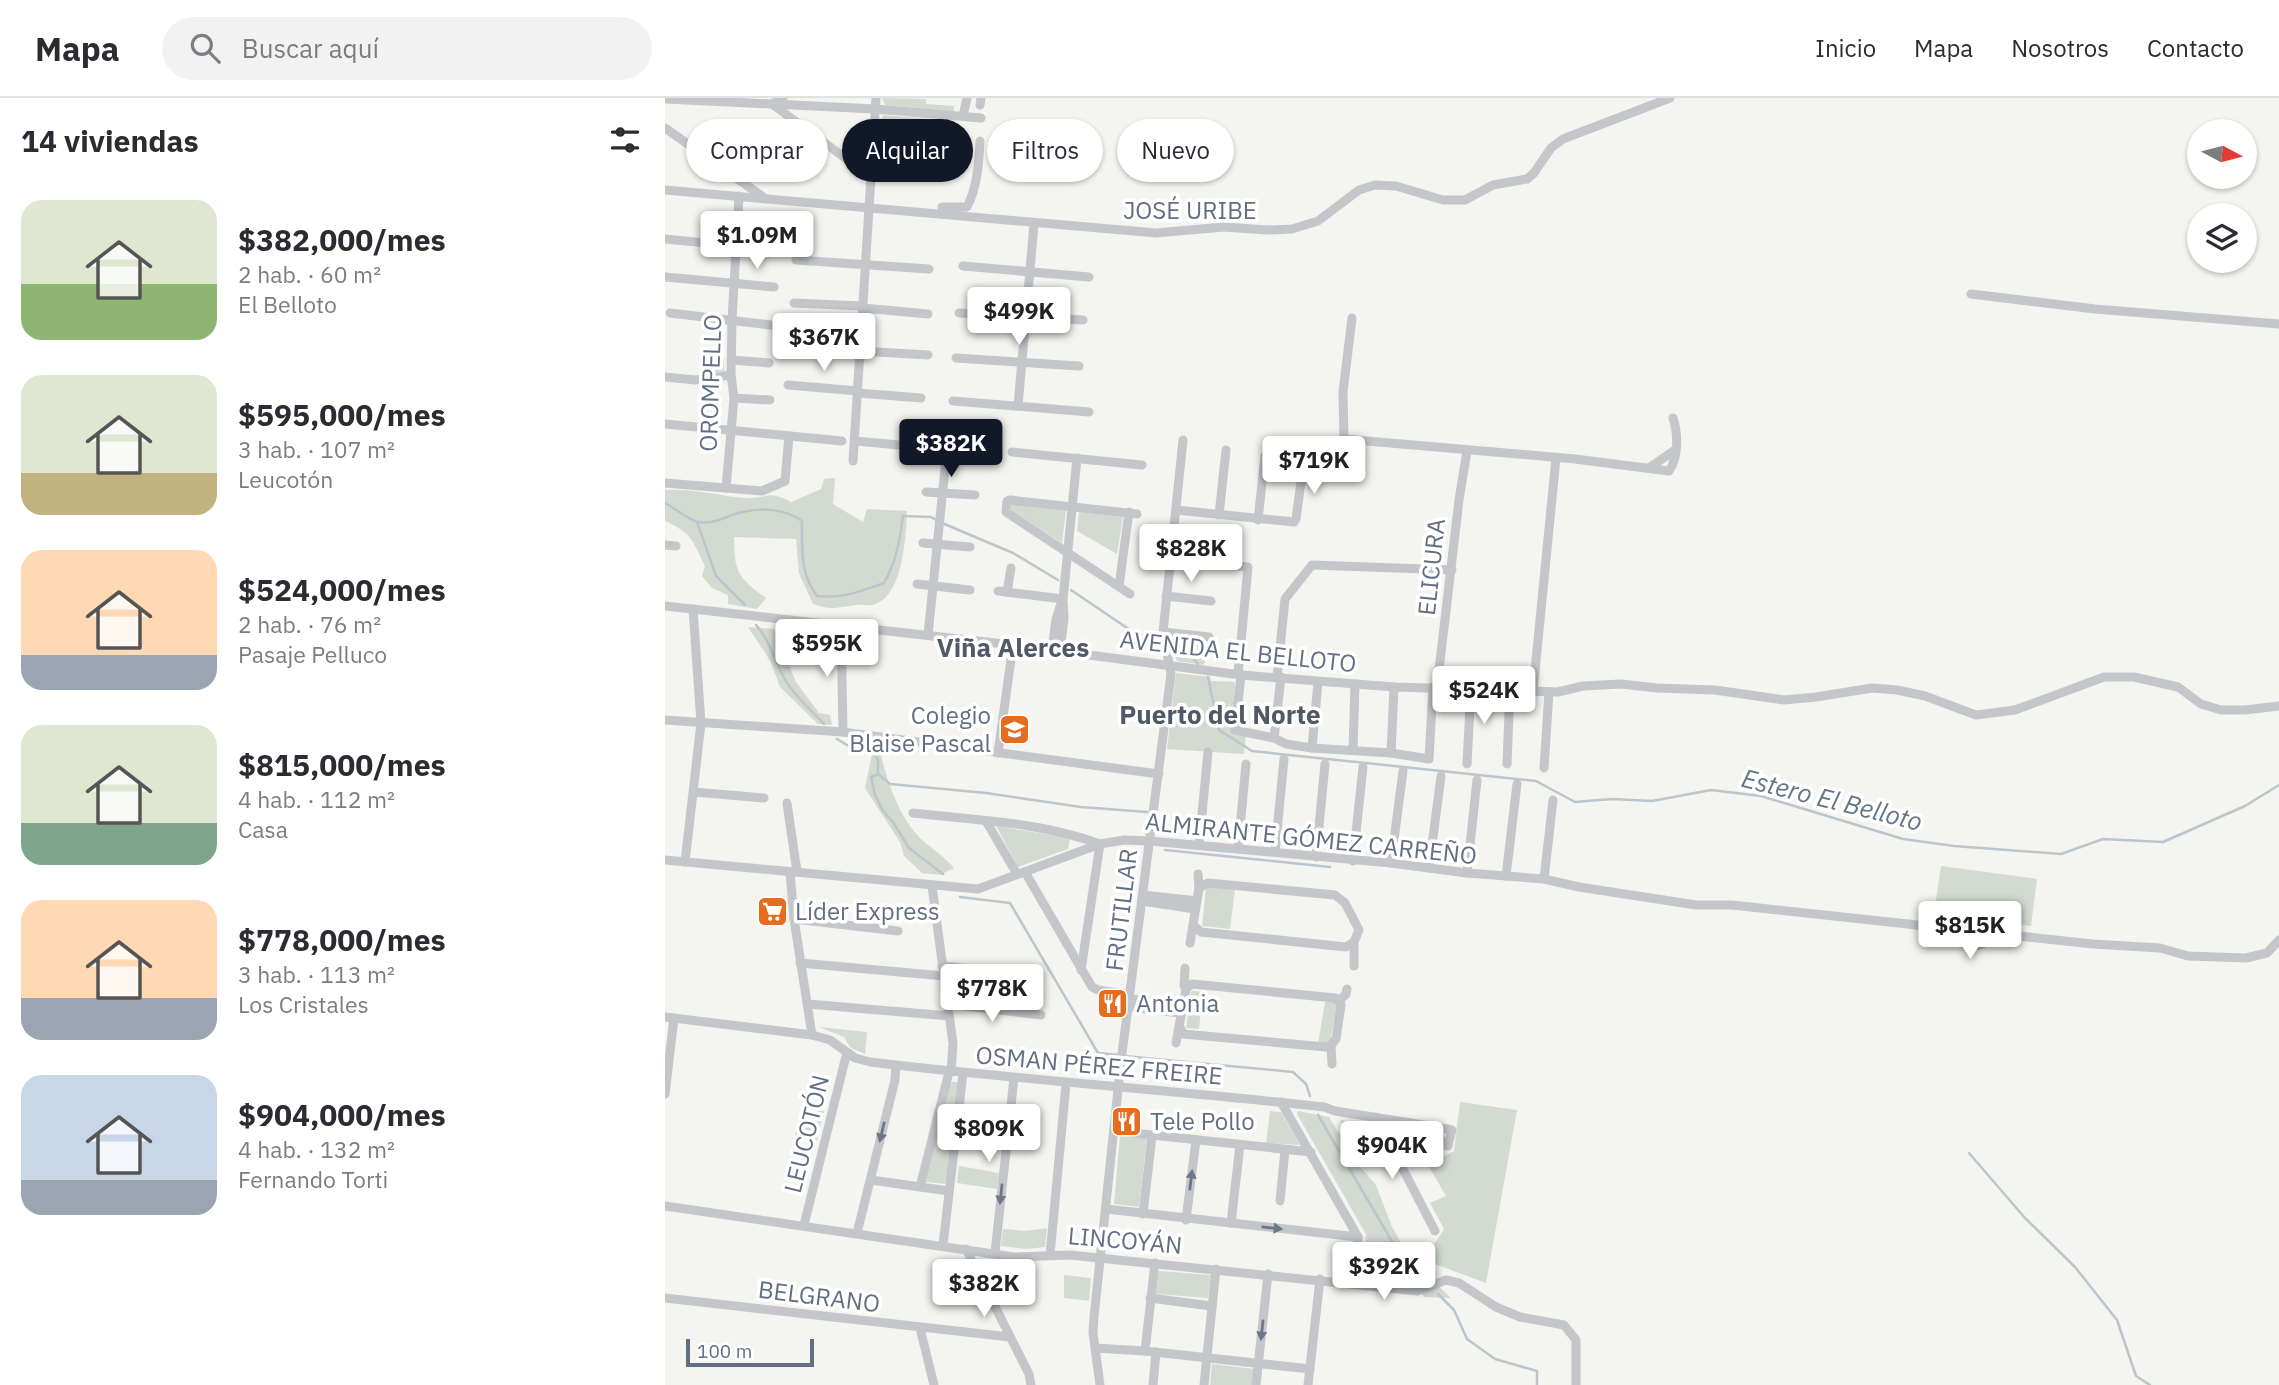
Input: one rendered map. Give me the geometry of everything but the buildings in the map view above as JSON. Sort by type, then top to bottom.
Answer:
[{"type":"street","points":[[772,104],[783,98]]},
{"type":"street","points":[[874,119],[876,98]]},
{"type":"street","points":[[958,116],[967,98]]},
{"type":"street","name":"JOSÉ URIBE","points":[[665,190],[1156,233],[1224,227],[1292,229],[1318,221],[1359,190],[1375,185],[1396,186],[1443,201],[1465,200],[1493,185],[1527,179],[1551,148],[1563,139],[1670,98]]},
{"type":"street","points":[[665,99],[875,109],[981,118]]},
{"type":"street","points":[[772,104],[842,156]]},
{"type":"street","points":[[665,128],[767,200]]},
{"type":"street","points":[[941,214],[943,207],[967,207],[979,162],[980,141]]},
{"type":"street","points":[[853,461],[871,182]]},
{"type":"street","name":"OROMPELLO","points":[[726,488],[734,398],[731,375],[731,320],[739,196]]},
{"type":"street","points":[[1018,406],[1034,224]]},
{"type":"street","points":[[665,239],[776,250]]},
{"type":"street","points":[[796,260],[929,269]]},
{"type":"street","points":[[963,266],[1089,277]]},
{"type":"street","points":[[665,277],[775,287]]},
{"type":"street","points":[[1971,294],[2095,309],[2279,324]]},
{"type":"street","points":[[794,303],[928,314]]},
{"type":"street","points":[[670,313],[771,325]]},
{"type":"street","points":[[959,313],[1083,320]]},
{"type":"street","points":[[1352,318],[1343,392],[1344,439],[1669,471],[1673,466],[1677,432],[1673,418]]},
{"type":"street","points":[[791,343],[928,355]]},
{"type":"street","points":[[956,358],[1079,366]]},
{"type":"street","points":[[731,360],[769,363]]},
{"type":"street","points":[[665,377],[695,380],[731,375]]},
{"type":"street","points":[[788,385],[922,398]]},
{"type":"street","points":[[734,398],[770,400]]},
{"type":"street","points":[[953,401],[1089,412]]},
{"type":"street","points":[[665,424],[842,441]]},
{"type":"street","points":[[665,482],[762,491],[785,481],[789,436]]},
{"type":"street","name":"FRUTILLAR","points":[[1100,1385],[1093,1334],[1121,1061],[1171,674],[1164,640],[1166,596],[1183,440]]},
{"type":"street","points":[[855,441],[977,452]]},
{"type":"street","points":[[928,635],[947,449]]},
{"type":"street","points":[[1219,515],[1226,450]]},
{"type":"street","name":"ELICURA","points":[[1391,753],[1429,759],[1435,687],[1467,451]]},
{"type":"street","points":[[1012,452],[1142,465]]},
{"type":"street","points":[[1258,520],[1265,456]]},
{"type":"street","points":[[1056,651],[1056,619],[1063,599],[1077,458]]},
{"type":"street","points":[[1533,691],[1556,458]]},
{"type":"street","points":[[1176,510],[1258,520],[1295,521],[1304,459]]},
{"type":"street","points":[[926,492],[975,495]]},
{"type":"street","points":[[1119,586],[1133,513],[1007,501],[1006,512],[1130,594]]},
{"type":"street","points":[[923,543],[970,547]]},
{"type":"street","points":[[665,545],[676,546]]},
{"type":"street","points":[[1170,559],[1248,567],[1235,730],[1312,748],[1391,753],[1394,687]]},
{"type":"street","points":[[1274,738],[1285,599],[1312,565],[1452,570]]},
{"type":"street","points":[[1011,568],[1003,592],[1063,599]]},
{"type":"street","points":[[917,584],[969,590]]},
{"type":"street","points":[[1166,596],[1211,601]]},
{"type":"street","name":"AVENIDA EL BELLOTO","points":[[665,606],[1013,645],[1240,674],[1394,687],[1553,692],[1583,686],[1621,684],[1715,690],[1784,700],[1872,688],[1925,696],[1976,715],[2015,710],[2104,677],[2124,677],[2178,687],[2201,704],[2221,710],[2279,706]]},
{"type":"street","points":[[685,862],[701,723],[693,609]]},
{"type":"street","points":[[841,625],[843,732]]},
{"type":"street","points":[[1164,640],[1209,637]]},
{"type":"street","points":[[998,753],[1013,645]]},
{"type":"street","points":[[1312,748],[1318,681]]},
{"type":"street","points":[[1353,750],[1355,684]]},
{"type":"street","points":[[1467,764],[1471,688]]},
{"type":"street","points":[[1507,764],[1510,690]]},
{"type":"street","points":[[1544,768],[1553,692]]},
{"type":"street","points":[[665,720],[843,732],[1159,774]]},
{"type":"street","points":[[1199,845],[1207,752]]},
{"type":"street","points":[[1275,852],[1284,759]]},
{"type":"street","points":[[1238,849],[1246,764]]},
{"type":"street","points":[[1315,857],[1325,764]]},
{"type":"street","points":[[1353,861],[1363,767]]},
{"type":"street","points":[[1391,863],[1403,771]]},
{"type":"street","points":[[1429,868],[1441,776]]},
{"type":"street","points":[[1467,873],[1477,780]]},
{"type":"street","points":[[1506,876],[1517,785]]},
{"type":"street","points":[[694,792],[765,798]]},
{"type":"street","points":[[1544,879],[1553,800]]},
{"type":"street","points":[[787,803],[794,919],[812,1035]]},
{"type":"street","points":[[913,813],[1073,834],[1100,844],[1081,970]]},
{"type":"street","points":[[986,821],[1092,987],[1129,1001],[1181,1008]]},
{"type":"street","name":"ALMIRANTE GÓMEZ CARREÑO","points":[[665,860],[978,889],[1100,844],[1124,840],[1150,841],[1544,879],[1696,905],[1742,906],[2093,944],[2160,948],[2188,956],[2246,958],[2267,953],[2279,940]]},
{"type":"street","points":[[1190,943],[1199,888],[1198,874]]},
{"type":"street","points":[[1199,888],[1207,883],[1335,895],[1341,898],[1359,930],[1355,942],[1354,966]]},
{"type":"street","points":[[920,1187],[950,1072],[953,1044],[932,886]]},
{"type":"street","points":[[1143,898],[1196,905]]},
{"type":"street","points":[[794,919],[898,931]]},
{"type":"street","points":[[1194,926],[1201,932],[1346,947],[1355,942]]},
{"type":"street","points":[[1947,928],[1961,942],[1973,947],[1983,945],[1999,934]]},
{"type":"street","points":[[800,962],[1027,975]]},
{"type":"street","points":[[1176,1043],[1186,989],[1185,968]]},
{"type":"street","points":[[1180,1027],[1184,1034],[1326,1047],[1336,1038],[1341,1005],[1335,998],[1192,984],[1186,989]]},
{"type":"street","points":[[1339,1001],[1347,989]]},
{"type":"street","points":[[808,1004],[949,1016]]},
{"type":"street","points":[[948,1004],[1041,1015]]},
{"type":"street","points":[[665,1094],[670,1018]]},
{"type":"street","name":"OSMAN PÉREZ FREIRE","points":[[670,1018],[812,1035],[830,1040],[862,1061],[1066,1084],[1324,1107],[1376,1117],[1436,1127],[1452,1130],[1450,1145],[1445,1146],[1436,1127]]},
{"type":"street","points":[[1331,1045],[1332,1064]]},
{"type":"street","name":"LEUCOTÓN","points":[[804,1225],[846,1052]]},
{"type":"street","points":[[857,1233],[895,1080],[896,1065]]},
{"type":"street","points":[[943,1245],[963,1073]]},
{"type":"street","points":[[995,1253],[1014,1078]]},
{"type":"street","points":[[1049,1255],[1066,1084]]},
{"type":"street","points":[[1281,1102],[1358,1237],[1355,1284]]},
{"type":"street","points":[[1376,1117],[1436,1231]]},
{"type":"street","points":[[1114,1131],[1311,1152]]},
{"type":"street","points":[[1143,1214],[1152,1136]]},
{"type":"street","points":[[1187,1220],[1196,1140]]},
{"type":"street","points":[[1231,1223],[1240,1145]]},
{"type":"street","points":[[1280,1201],[1285,1150]]},
{"type":"street","points":[[871,1180],[949,1191]]},
{"type":"street","name":"LINCOYÁN","points":[[665,1206],[1026,1258],[1049,1255],[1100,1257],[1417,1291],[1446,1280],[1459,1283],[1496,1307],[1520,1317],[1564,1325],[1576,1340],[1576,1385]]},
{"type":"street","points":[[1106,1209],[1358,1237]]},
{"type":"street","points":[[966,1249],[1029,1374],[1031,1385]]},
{"type":"street","points":[[1145,1351],[1155,1263]]},
{"type":"street","points":[[1204,1385],[1216,1269]]},
{"type":"street","points":[[1256,1385],[1268,1274]]},
{"type":"street","points":[[1308,1385],[1320,1279]]},
{"type":"street","name":"BELGRANO","points":[[665,1298],[1010,1337]]},
{"type":"street","points":[[1150,1298],[1212,1306]]},
{"type":"street","points":[[919,1328],[934,1385]]},
{"type":"street","points":[[1095,1348],[1310,1369]]},
{"type":"street","points":[[1153,1385],[1156,1352]]},
{"type":"shaded area","points":[[882,98],[926,99],[926,104],[954,106],[954,112],[885,105]]},
{"type":"shaded area","points":[[883,115],[930,119],[882,119]]},
{"type":"shaded area","points":[[704,357],[724,358],[724,371],[702,374]]},
{"type":"shaded area","points":[[1311,444],[1343,448],[1341,465],[1309,461]]},
{"type":"shaded area","points":[[835,478],[833,504],[863,522],[867,509],[907,511],[904,548],[898,575],[886,597],[875,604],[830,608],[813,604],[799,573],[796,539],[734,537],[735,558],[740,573],[749,585],[766,598],[757,609],[728,604],[728,595],[712,588],[702,576],[705,566],[691,539],[665,521],[665,490],[743,498],[777,496],[791,502],[821,489],[824,479]]},
{"type":"shaded area","points":[[1010,505],[1066,510],[1062,543],[1011,510]]},
{"type":"shaded area","points":[[1079,512],[1123,517],[1117,554],[1077,531]]},
{"type":"shaded area","points":[[1150,537],[1167,539],[1164,560],[1148,558]]},
{"type":"shaded area","points":[[748,627],[774,629],[796,682],[819,713],[830,715],[832,725],[818,724],[780,687],[771,662]]},
{"type":"shaded area","points":[[1169,636],[1207,642],[1204,665],[1177,661]]},
{"type":"shaded area","points":[[1176,673],[1210,677],[1211,681],[1234,682],[1231,733],[1246,735],[1244,754],[1167,749]]},
{"type":"shaded area","points":[[874,744],[878,744],[889,782],[912,829],[954,868],[940,875],[922,873],[904,856],[900,842],[865,788]]},
{"type":"shaded area","points":[[996,826],[1070,838],[1068,849],[1018,867]]},
{"type":"shaded area","points":[[1941,866],[2037,879],[2031,926],[1934,913]]},
{"type":"shaded area","points":[[1206,887],[1235,889],[1230,929],[1202,926]]},
{"type":"shaded area","points":[[1193,991],[1203,992],[1199,1029],[1186,1028]]},
{"type":"shaded area","points":[[1325,1002],[1334,1002],[1337,1005],[1330,1042],[1318,1044]]},
{"type":"shaded area","points":[[819,1027],[867,1032],[865,1054],[851,1048],[844,1037]]},
{"type":"shaded area","points":[[950,1082],[959,1082],[946,1184],[926,1182]]},
{"type":"shaded area","points":[[1460,1102],[1517,1110],[1486,1283],[1424,1260],[1444,1229],[1430,1203],[1446,1196],[1428,1165],[1454,1151]]},
{"type":"shaded area","points":[[801,1109],[824,1111],[817,1140],[795,1135]]},
{"type":"shaded area","points":[[1270,1111],[1281,1112],[1300,1145],[1266,1143]]},
{"type":"shaded area","points":[[1298,1111],[1329,1117],[1357,1163],[1376,1185],[1392,1227],[1411,1260],[1451,1298],[1424,1297],[1416,1286],[1377,1284],[1363,1276],[1366,1234],[1297,1114]]},
{"type":"shaded area","points":[[1340,1120],[1368,1125],[1372,1131],[1351,1143]]},
{"type":"shaded area","points":[[1120,1136],[1147,1138],[1139,1207],[1114,1204]]},
{"type":"shaded area","points":[[959,1166],[999,1173],[997,1189],[957,1183]]},
{"type":"shaded area","points":[[1047,1228],[1045,1247],[1027,1249],[1001,1246],[1003,1229],[1025,1231]]},
{"type":"shaded area","points":[[1159,1271],[1211,1275],[1208,1298],[1156,1294]]},
{"type":"shaded area","points":[[1064,1275],[1091,1278],[1089,1301],[1064,1298]]},
{"type":"shaded area","points":[[1212,1364],[1254,1369],[1252,1385],[1210,1385]]},
{"type":"waterway","name":"Estero El Belloto","points":[[665,503],[699,522],[710,522],[757,510],[773,510],[802,521],[803,560],[807,579],[817,596],[826,597],[851,594],[884,583],[897,551],[903,516],[931,517],[936,520]]},
{"type":"waterway","points":[[697,522],[716,576],[745,605]]},
{"type":"waterway","name":"Estero El Belloto","points":[[942,523],[1013,553],[1058,580]]},
{"type":"waterway","name":"Estero El Belloto","points":[[1071,590],[1133,632],[1163,644]]},
{"type":"waterway","points":[[756,625],[787,683],[824,724]]},
{"type":"waterway","name":"Estero El Belloto","points":[[1169,645],[1191,656],[1198,664]]},
{"type":"waterway","name":"Estero El Belloto","points":[[1208,677],[1219,730],[1252,751],[1536,781],[1575,802],[1612,799],[1652,801],[1711,790],[1761,796],[1903,839],[1954,846],[2061,854],[2103,839],[2163,842],[2245,806],[2279,785]]},
{"type":"waterway","points":[[837,739],[847,745],[872,749],[878,760],[878,774],[871,777],[875,795],[883,811],[909,848],[943,874]]},
{"type":"waterway","points":[[878,774],[890,784],[986,793],[1081,807],[1147,812]]},
{"type":"waterway","points":[[1165,850],[1330,867]]},
{"type":"waterway","points":[[960,897],[1010,903],[1098,1053],[1118,1055]]},
{"type":"waterway","points":[[1124,1056],[1293,1072],[1306,1084],[1310,1096]]},
{"type":"waterway","points":[[1318,1115],[1404,1262],[1425,1282]]},
{"type":"waterway","points":[[1969,1153],[2025,1218],[2075,1267],[2117,1320],[2136,1376],[2150,1385]]},
{"type":"waterway","points":[[1387,1281],[1397,1251]]},
{"type":"waterway","points":[[1438,1294],[1454,1310],[1467,1339],[1495,1359],[1537,1371],[1537,1385]]},
{"type":"place","name":"Colegio Blaise Pascal","points":[[1014,730]]},
{"type":"place","name":"Líder Express","points":[[772,912]]},
{"type":"place","name":"Antonia","points":[[1113,1004]]},
{"type":"place","name":"Tele Pollo","points":[[1127,1122]]},
{"type":"district","name":"Viña Alerces","points":[[1013,648]]},
{"type":"district","name":"Puerto del Norte","points":[[1220,715]]}]
